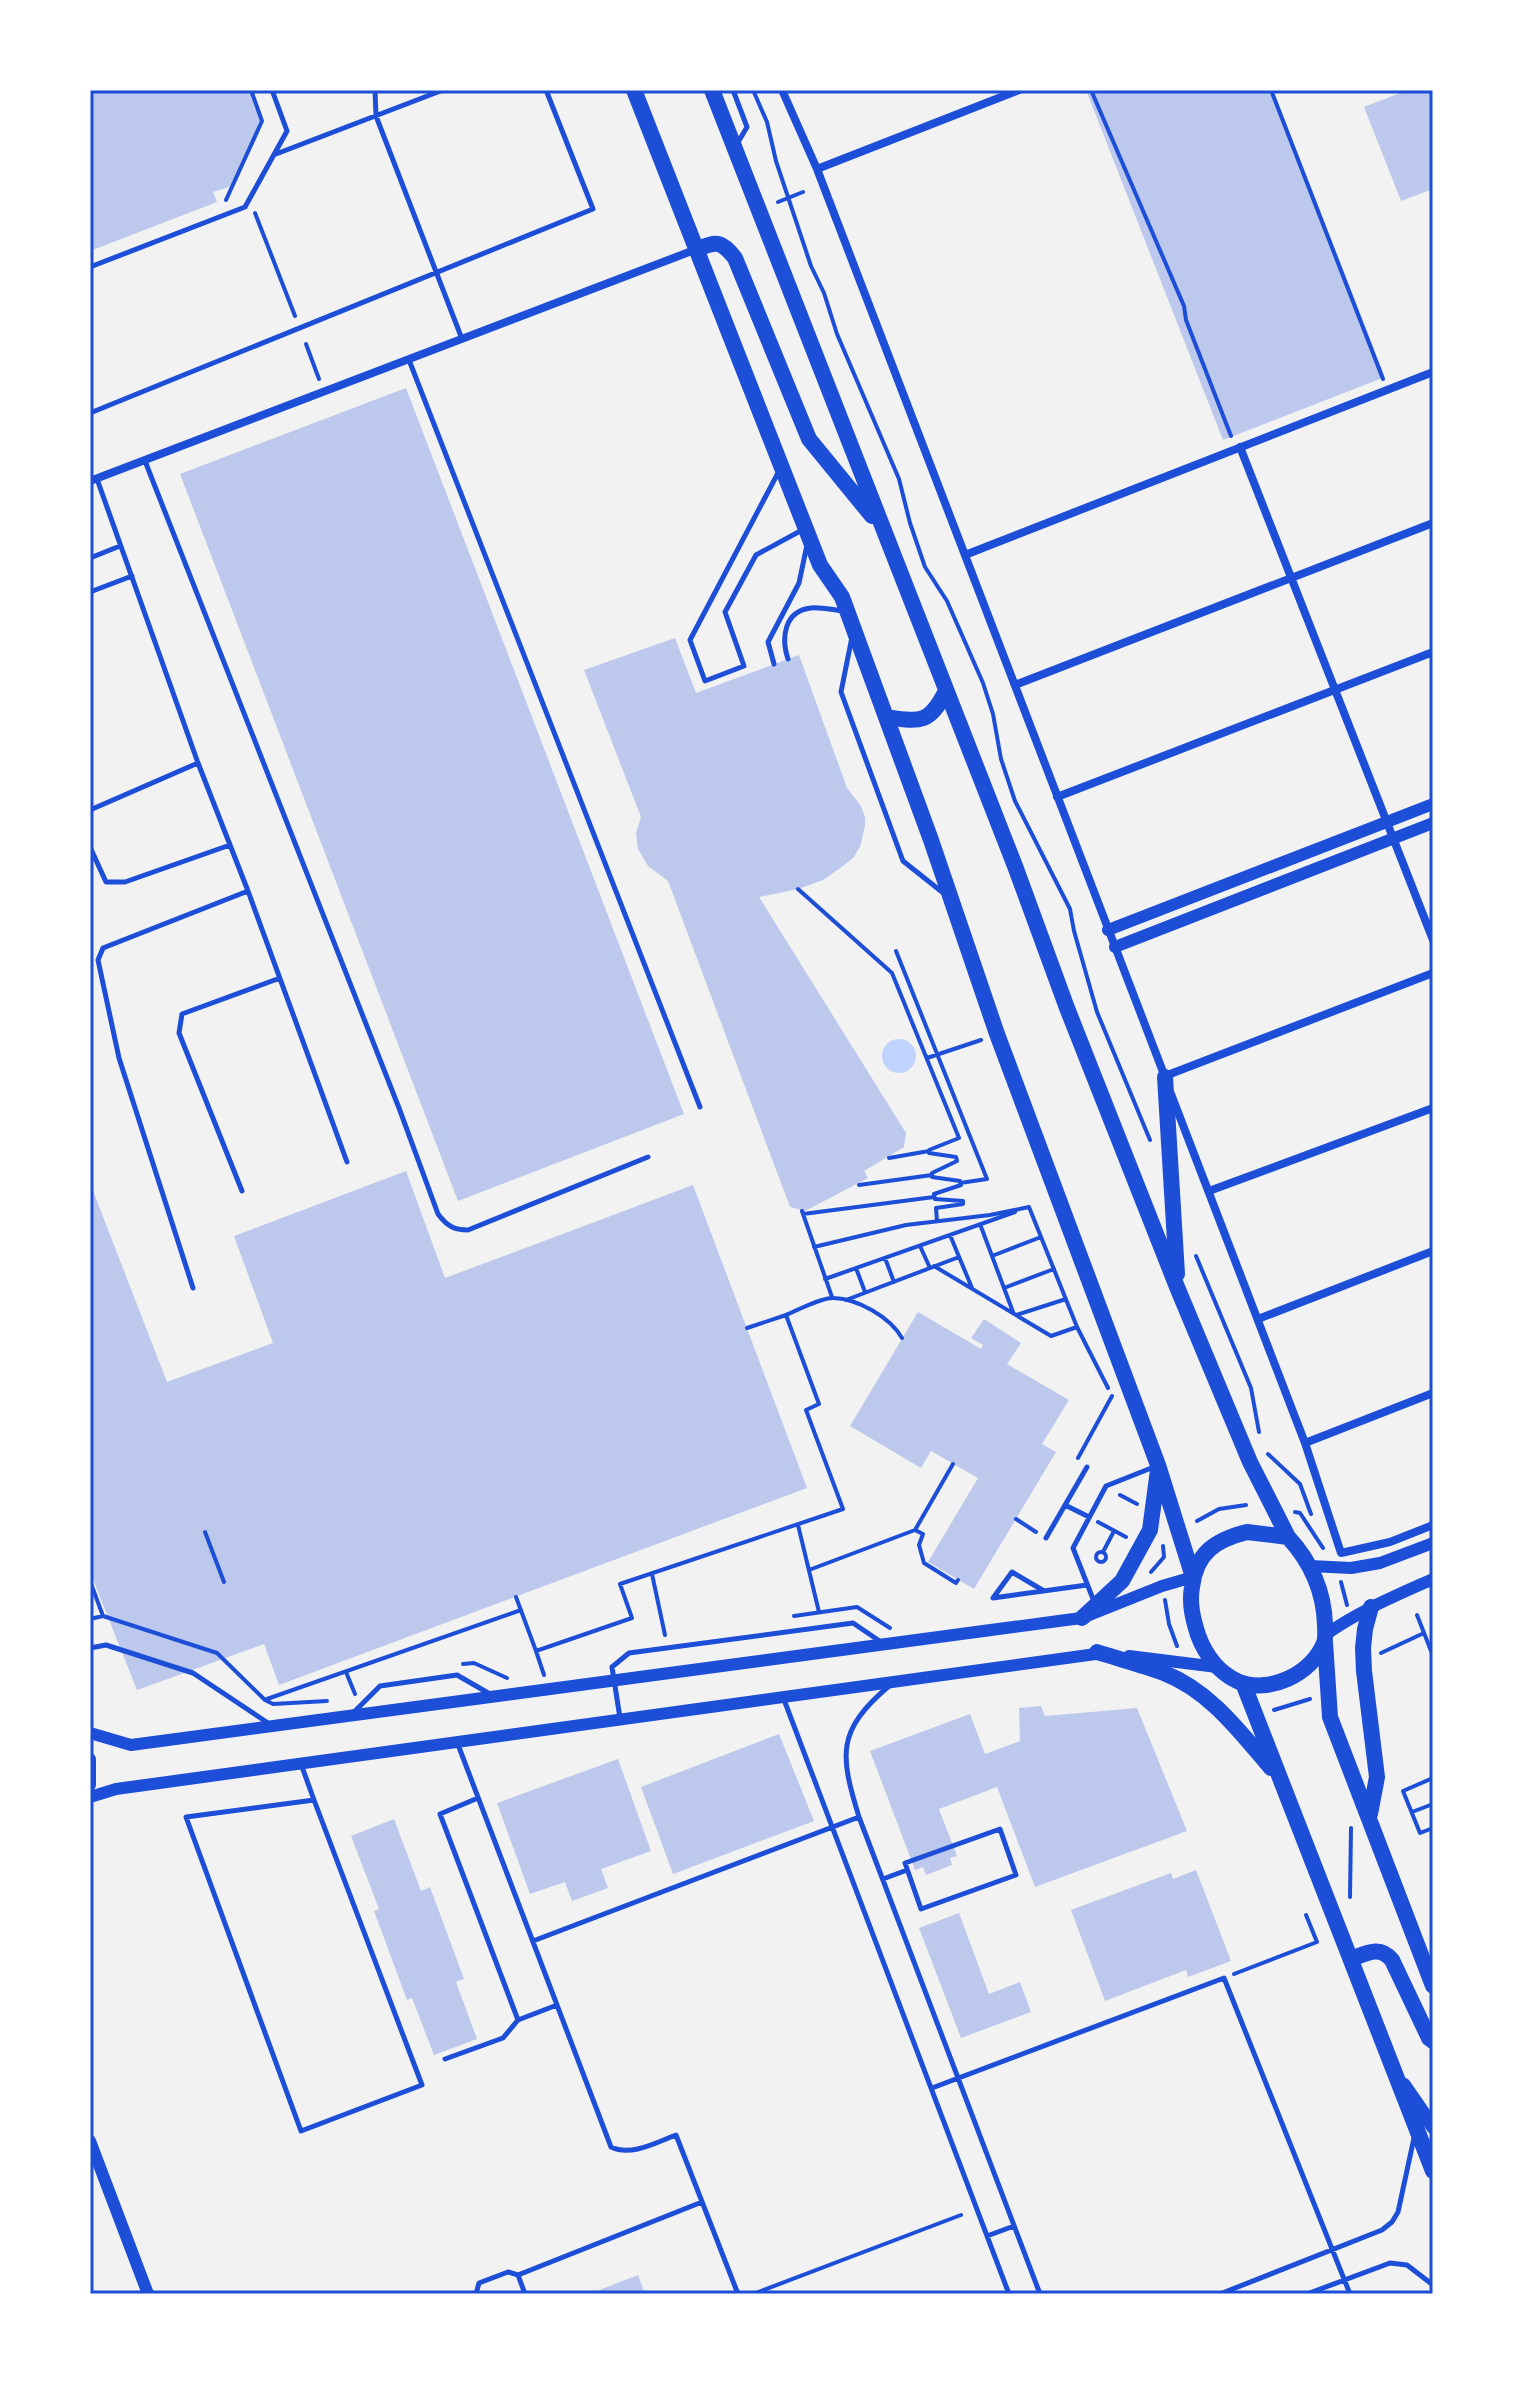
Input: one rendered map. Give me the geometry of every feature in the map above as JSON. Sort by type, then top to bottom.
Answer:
[{"type":"main road","points":[[634,90],[820,565],[842,597],[854,628],[997,1034],[1158,1465],[1193,1577]]},
{"type":"main road","points":[[712,90],[1177,1287],[1250,1462],[1280,1510],[1288,1537],[1310,1566],[1324,1610],[1330,1717],[1433,1986]]},
{"type":"main road","points":[[697,249],[713,243],[721,244],[735,258],[809,439],[883,530]]},
{"type":"main road","points":[[886,717],[918,721],[930,717],[946,691]]},
{"type":"main road","points":[[1165,1077],[1177,1287]]},
{"type":"main road","points":[[1082,1618],[1122,1581],[1150,1530],[1158,1465]]},
{"type":"main road","points":[[1288,1537],[1247,1532],[1230,1536],[1202,1555],[1193,1577],[1190,1599],[1194,1620],[1206,1652],[1217,1667],[1243,1683],[1261,1685],[1293,1678],[1313,1661],[1325,1638]]},
{"type":"main road","points":[[1369,1815],[1377,1777],[1364,1671],[1365,1629],[1371,1607]]},
{"type":"main road","points":[[1097,1652],[1167,1674],[1203,1695],[1223,1712],[1277,1776]]},
{"type":"main road","points":[[1243,1683],[1397,2075],[1425,2127],[1433,2171]]},
{"type":"main road","points":[[1351,1959],[1375,1950],[1385,1953],[1392,1960],[1433,2041]]},
{"type":"street","points":[[782,90],[817,169],[1258,1319],[1305,1443],[1341,1553],[1390,1542],[1433,1525]]},
{"type":"street","points":[[817,169],[1019,90]]},
{"type":"street","points":[[93,480],[697,249]]},
{"type":"street","points":[[965,555],[1433,372]]},
{"type":"street","points":[[1237,448],[1292,578],[1433,940]]},
{"type":"street","points":[[1015,685],[1433,523]]},
{"type":"street","points":[[1057,797],[1433,652]]},
{"type":"street","points":[[1108,930],[1433,804]]},
{"type":"street","points":[[1115,947],[1433,823]]},
{"type":"street","points":[[1165,1077],[1433,973]]},
{"type":"street","points":[[1209,1191],[1433,1108]]},
{"type":"street","points":[[1258,1319],[1433,1251]]},
{"type":"street","points":[[1305,1443],[1433,1393]]},
{"type":"street","points":[[1310,1566],[1351,1568],[1380,1563],[1433,1543]]},
{"type":"street","points":[[90,1733],[131,1745],[1082,1618],[1193,1577]]},
{"type":"street","points":[[1325,1638],[1349,1618],[1433,1579]]},
{"type":"street","points":[[90,1797],[116,1789],[1097,1652],[1217,1667]]},
{"type":"street","points":[[90,1759],[90,1785]]},
{"type":"street","points":[[90,2141],[148,2294]]},
{"type":"lane","points":[[90,267],[245,207],[287,131],[272,90]]},
{"type":"lane","points":[[375,90],[376,116],[462,339]]},
{"type":"lane","points":[[274,154],[443,90]]},
{"type":"lane","points":[[90,413],[593,209],[546,90]]},
{"type":"lane","points":[[733,90],[747,127],[734,148]]},
{"type":"lane","points":[[409,359],[700,1107]]},
{"type":"lane","points":[[145,460],[394,1093],[438,1214],[455,1230],[468,1230],[648,1157]]},
{"type":"lane","points":[[781,467],[690,640],[705,681],[744,666],[725,612],[756,555],[807,532]]},
{"type":"lane","points":[[93,480],[132,576],[198,763],[347,1162]]},
{"type":"lane","points":[[774,664],[768,642],[799,583],[807,532]]},
{"type":"lane","points":[[90,558],[120,546]]},
{"type":"lane","points":[[90,592],[132,576]]},
{"type":"lane","points":[[788,659],[783,645],[784,633],[795,613],[809,608],[847,611]]},
{"type":"lane","points":[[854,628],[841,692],[903,861],[951,898]]},
{"type":"lane","points":[[90,810],[198,763]]},
{"type":"lane","points":[[90,847],[106,882],[125,882],[230,845]]},
{"type":"lane","points":[[193,1288],[119,1058],[98,960],[103,948],[248,891]]},
{"type":"lane","points":[[242,1191],[179,1033],[182,1014],[280,978]]},
{"type":"lane","points":[[1096,1606],[1073,1548],[1106,1486],[1158,1465]]},
{"type":"lane","points":[[1046,1538],[1087,1467]]},
{"type":"lane","points":[[1065,1505],[1089,1517]]},
{"type":"lane","points":[[1044,1591],[1012,1572],[993,1598],[1006,1596],[1044,1591],[1087,1585]]},
{"type":"lane","points":[[620,1719],[612,1667],[629,1653],[853,1623],[884,1645]]},
{"type":"lane","points":[[90,1648],[106,1645],[193,1673],[272,1726]]},
{"type":"lane","points":[[350,1716],[380,1686],[457,1675],[495,1696]]},
{"type":"lane","points":[[896,1681],[865,1707],[846,1743],[846,1775],[859,1817],[1040,2294]]},
{"type":"lane","points":[[783,1696],[1009,2294]]},
{"type":"lane","points":[[457,1742],[611,2147],[629,2151],[676,2135],[738,2294]]},
{"type":"lane","points":[[300,1763],[422,2085],[301,2131],[186,1817],[314,1800]]},
{"type":"lane","points":[[478,1798],[440,1814],[518,2020]]},
{"type":"lane","points":[[533,1941],[859,1817]]},
{"type":"lane","points":[[1000,1829],[1016,1875],[921,1909],[907,1870],[905,1863],[1000,1829]]},
{"type":"lane","points":[[883,1879],[907,1870]]},
{"type":"lane","points":[[932,2088],[1224,1978],[1350,2294]]},
{"type":"lane","points":[[445,2059],[503,2038],[518,2020],[557,2005]]},
{"type":"lane","points":[[1220,2294],[1382,2230],[1392,2222],[1425,2127]]},
{"type":"lane","points":[[476,2294],[479,2283],[508,2272],[518,2275],[702,2202]]},
{"type":"lane","points":[[987,2236],[1014,2226]]},
{"type":"lane","points":[[1307,2294],[1398,2262],[1415,2270],[1433,2285]]},
{"type":"lane","points":[[518,2275],[525,2294]]},
{"type":"path","points":[[225,202],[262,121],[251,90]]},
{"type":"path","points":[[753,90],[767,122],[776,161],[811,266],[899,479],[925,567],[947,601],[983,683],[993,714],[1001,759],[1015,801],[1070,909],[1097,1012],[1150,1141]]},
{"type":"path","points":[[1091,90],[1184,306],[1186,320],[1234,443],[1231,444],[1237,448]]},
{"type":"path","points":[[1271,90],[1387,390]]},
{"type":"path","points":[[778,202],[803,192]]},
{"type":"path","points":[[254,210],[296,319]]},
{"type":"path","points":[[306,344],[324,391]]},
{"type":"path","points":[[798,889],[892,973],[959,1138],[929,1151],[889,1158]]},
{"type":"path","points":[[896,951],[987,1179],[960,1183],[932,1175]]},
{"type":"path","points":[[927,1058],[997,1034]]},
{"type":"path","points":[[859,1185],[932,1175],[957,1161],[956,1157],[929,1151]]},
{"type":"path","points":[[934,1197],[934,1194],[960,1183]]},
{"type":"path","points":[[832,1297],[802,1212],[934,1197],[963,1201],[963,1204],[936,1208],[937,1221]]},
{"type":"path","points":[[814,1247],[906,1225],[1029,1207]]},
{"type":"path","points":[[825,1279],[1029,1207]]},
{"type":"path","points":[[1029,1207],[1077,1327],[1112,1396],[1076,1461]]},
{"type":"path","points":[[980,1224],[1015,1315]]},
{"type":"path","points":[[950,1235],[973,1289]]},
{"type":"path","points":[[992,1256],[1041,1237]]},
{"type":"path","points":[[920,1246],[932,1267],[1051,1336],[1077,1327]]},
{"type":"path","points":[[1192,1246],[1251,1388],[1260,1437]]},
{"type":"path","points":[[844,1300],[959,1257]]},
{"type":"path","points":[[885,1258],[894,1282]]},
{"type":"path","points":[[856,1268],[865,1293]]},
{"type":"path","points":[[1004,1288],[1054,1269]]},
{"type":"path","points":[[747,1328],[832,1297],[864,1306],[896,1328],[902,1338]]},
{"type":"path","points":[[1015,1315],[1066,1299]]},
{"type":"path","points":[[536,1651],[632,1618],[620,1584],[843,1509],[806,1410],[819,1404],[786,1315]]},
{"type":"path","points":[[1234,1375],[1244,1371]]},
{"type":"path","points":[[1265,1452],[1300,1484],[1326,1553],[1300,1513],[1280,1510]]},
{"type":"path","points":[[809,1570],[915,1530],[953,1464]]},
{"type":"path","points":[[1114,1491],[1141,1506]]},
{"type":"path","points":[[1197,1521],[1219,1509],[1246,1505]]},
{"type":"path","points":[[1097,1522],[1103,1512]]},
{"type":"path","points":[[1089,1517],[1142,1545]]},
{"type":"path","points":[[1016,1519],[1037,1532]]},
{"type":"path","points":[[798,1524],[819,1612]]},
{"type":"path","points":[[915,1530],[923,1534],[919,1545],[924,1563],[956,1583],[958,1580]]},
{"type":"path","points":[[1103,1552],[1114,1531]]},
{"type":"path","points":[[205,1532],[224,1582]]},
{"type":"path","points":[[652,1574],[665,1635]]},
{"type":"path","points":[[1340,1580],[1349,1611]]},
{"type":"path","points":[[90,1581],[103,1616]]},
{"type":"path","points":[[516,1597],[545,1677]]},
{"type":"path","points":[[1165,1600],[1177,1646]]},
{"type":"path","points":[[857,1607],[894,1630]]},
{"type":"path","points":[[265,1700],[521,1610]]},
{"type":"path","points":[[1417,1615],[1433,1656]]},
{"type":"path","points":[[90,1619],[103,1616],[217,1653],[265,1700],[273,1704],[333,1700]]},
{"type":"path","points":[[1368,1659],[1424,1633]]},
{"type":"path","points":[[461,1665],[474,1663],[515,1682]]},
{"type":"path","points":[[346,1672],[355,1694]]},
{"type":"path","points":[[1274,1710],[1310,1699]]},
{"type":"path","points":[[1433,1778],[1403,1791],[1420,1833],[1433,1828]]},
{"type":"path","points":[[1412,1812],[1433,1804]]},
{"type":"path","points":[[1350,1897],[1351,1822]]},
{"type":"path","points":[[1224,1978],[1317,1942],[1306,1915]]},
{"type":"path","points":[[753,2294],[961,2215]]},
{"type":"water","points":[[899,1039],[911,1044],[916,1056],[911,1068],[899,1073],[887,1068],[882,1056],[887,1044]]},
{"type":"building","points":[[90,90],[251,90],[262,121],[232,186],[213,192],[217,202],[90,251]]},
{"type":"building","points":[[1086,90],[1273,90],[1385,377],[1223,440]]},
{"type":"building","points":[[1408,90],[1430,90],[1433,98],[1433,189],[1401,201],[1364,107]]},
{"type":"building","points":[[406,388],[684,1114],[458,1201],[180,474]]},
{"type":"building","points":[[675,638],[696,693],[799,655],[847,788],[861,806],[865,817],[860,847],[853,858],[839,869],[823,880],[798,889],[759,897],[906,1133],[904,1147],[864,1171],[868,1178],[805,1211],[790,1207],[668,881],[648,866],[638,849],[636,833],[641,817],[584,670]]},
{"type":"building","points":[[406,1171],[445,1278],[693,1185],[807,1488],[279,1685],[264,1644],[137,1690],[90,1572],[90,1183],[167,1382],[273,1343],[234,1236]]},
{"type":"building","points":[[918,1312],[981,1349],[983,1345],[971,1338],[984,1319],[1021,1343],[1007,1364],[1069,1400],[1042,1444],[1056,1452],[974,1589],[928,1562],[978,1478],[931,1451],[921,1468],[850,1426]]},
{"type":"building","points":[[1041,1706],[1045,1716],[1137,1708],[1187,1831],[1035,1887],[997,1787],[939,1809],[957,1856],[950,1858],[952,1865],[926,1875],[923,1867],[915,1870],[870,1751],[970,1714],[985,1754],[1020,1741],[1019,1708]]},
{"type":"building","points":[[779,1734],[814,1821],[673,1874],[641,1787]]},
{"type":"building","points":[[618,1759],[651,1851],[601,1869],[608,1888],[572,1901],[565,1882],[530,1894],[497,1803]]},
{"type":"building","points":[[394,1819],[421,1891],[430,1887],[464,1979],[456,1982],[477,2039],[434,2055],[412,1998],[407,2000],[374,1911],[379,1909],[351,1836]]},
{"type":"building","points":[[1196,1870],[1231,1961],[1188,1977],[1186,1970],[1105,2001],[1071,1910],[1171,1873],[1173,1879]]},
{"type":"building","points":[[959,1913],[989,1994],[1020,1982],[1031,2012],[961,2038],[919,1928]]},
{"type":"building","points":[[638,2275],[645,2294],[589,2294]]}]
